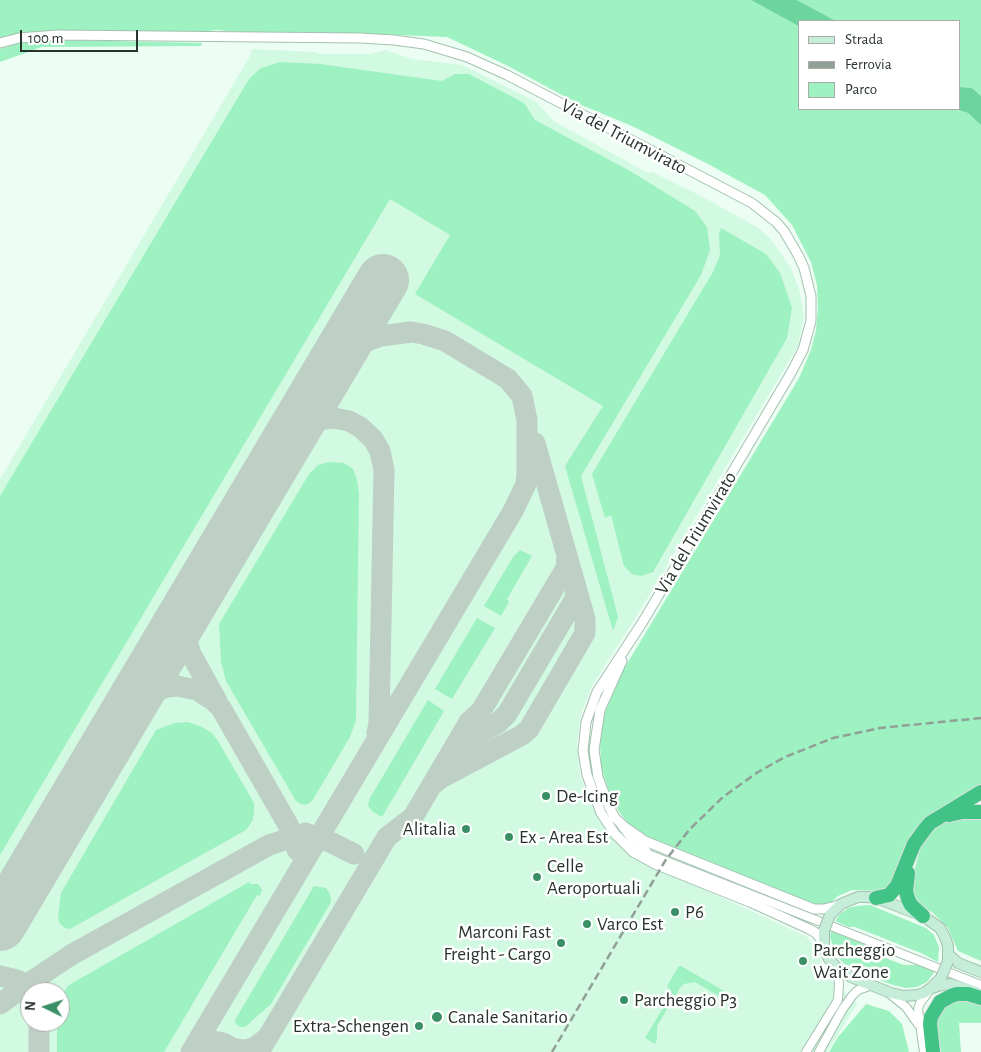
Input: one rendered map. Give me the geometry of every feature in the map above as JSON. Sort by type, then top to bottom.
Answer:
[{"type":"highway","points":[[876,898],[889,895],[898,886],[916,840],[925,829],[941,816],[981,792]]},
{"type":"highway","points":[[941,816],[962,812],[981,812]]},
{"type":"highway","points":[[912,850],[906,879],[906,890],[911,905],[922,916]]},
{"type":"highway","points":[[933,1052],[931,1017],[940,1002],[957,994],[968,994],[981,998]]},
{"type":"main road","name":"Via del Triumvirato","points":[[841,904],[858,898],[876,898],[922,916],[940,928],[945,937],[948,958]]},
{"type":"main road","points":[[824,948],[824,930],[830,915],[841,904]]},
{"type":"main road","name":"Via del Triumvirato","points":[[824,948],[836,968]]},
{"type":"main road","points":[[931,988],[941,978],[948,958],[958,964],[981,972]]},
{"type":"main road","points":[[836,968],[877,987],[898,994],[917,995],[931,988],[951,984],[981,994]]},
{"type":"street","name":"Via del Triumvirato","points":[[0,43],[19,38],[57,35],[360,38],[424,44],[467,57],[494,69],[752,203],[776,222],[798,255],[804,268],[811,296],[811,321],[803,350],[792,373],[633,637],[597,692],[590,706],[584,735],[585,765],[601,813],[619,838],[633,852],[644,859],[752,903],[816,933],[824,948]]},
{"type":"street","name":"Via del Triumvirato","points":[[633,637],[600,710],[594,750],[598,777],[615,818],[634,842],[663,860]]},
{"type":"street","name":"Via del Triumvirato","points":[[615,818],[637,837],[660,848],[814,909],[824,910],[841,904]]},
{"type":"street","name":"Via del Triumvirato","points":[[619,838],[644,854],[981,985]]},
{"type":"street","name":"Via del Triumvirato","points":[[806,1052],[838,1000],[839,984],[836,968]]},
{"type":"street","points":[[819,1052],[842,1010],[858,990],[877,987],[906,1007],[921,1030]]},
{"type":"street","points":[[924,1052],[918,1013],[919,1006],[931,988]]},
{"type":"shaded area","points":[[751,0],[797,0],[834,20],[798,20],[798,26]]},
{"type":"shaded area","points":[[252,49],[316,52],[319,54],[370,54],[385,50],[412,59],[462,65],[535,101],[555,122],[648,173],[652,172],[697,194],[757,227],[770,238],[791,268],[799,289],[804,316],[798,346],[638,614],[592,686],[581,713],[577,744],[580,775],[590,802],[600,821],[620,846],[646,863],[806,936],[812,943],[829,977],[857,1004],[827,1052],[0,1052],[0,479],[250,56]]},
{"type":"shaded area","points":[[961,87],[972,88],[981,96],[981,125],[968,113],[958,110],[961,110]]},
{"type":"green space","points":[[0,0],[751,0],[798,26],[798,110],[958,110],[968,113],[981,125],[981,788],[959,801],[900,867],[887,889],[879,891],[852,890],[838,896],[829,904],[814,905],[652,841],[633,829],[619,812],[610,794],[601,767],[600,743],[603,717],[622,672],[799,378],[811,350],[816,330],[818,308],[817,285],[811,262],[792,225],[765,195],[632,126],[579,104],[508,66],[447,37],[373,34],[263,34],[216,30],[194,33],[53,31],[14,34],[0,40]]},
{"type":"green space","points":[[797,0],[981,0],[981,96],[972,88],[961,87],[961,20],[834,20]]},
{"type":"green space","points":[[62,40],[202,43],[201,46],[42,47],[0,62],[0,49],[23,42]]},
{"type":"green space","points":[[280,62],[320,64],[442,81],[455,74],[469,74],[524,103],[535,120],[630,171],[695,211],[707,227],[710,250],[701,275],[581,476],[618,617],[613,631],[565,466],[603,406],[415,294],[450,235],[390,199],[0,855],[0,496],[249,79],[261,68]]},
{"type":"green space","points":[[721,228],[766,254],[780,273],[792,308],[787,338],[653,572],[641,576],[632,574],[624,566],[611,515],[605,518],[592,474],[713,272],[720,255],[719,234]]},
{"type":"green space","points":[[329,462],[344,463],[353,469],[359,493],[356,720],[350,737],[312,801],[306,805],[296,801],[226,681],[221,662],[219,624],[309,474],[318,465]]},
{"type":"green space","points":[[520,550],[532,556],[507,599],[509,602],[501,616],[484,606],[513,557]]},
{"type":"green space","points":[[477,618],[495,628],[452,699],[435,689]]},
{"type":"green space","points":[[428,700],[444,711],[382,817],[373,812],[368,806],[370,798]]},
{"type":"green space","points":[[188,722],[212,733],[218,741],[254,803],[253,820],[246,830],[70,929],[65,928],[60,924],[58,917],[61,893],[156,730],[175,723]]},
{"type":"green space","points":[[959,817],[981,819],[981,961],[958,951],[948,928],[932,912],[921,906],[912,893],[912,879],[922,842],[938,826]]},
{"type":"green space","points":[[249,882],[251,884],[258,884],[262,890],[260,896],[257,895],[164,1052],[57,1052],[57,1032],[70,1032],[70,984]]},
{"type":"green space","points":[[314,886],[326,888],[330,894],[331,902],[271,1004],[245,1027],[240,1027],[236,1024],[235,1020]]},
{"type":"green space","points":[[870,905],[926,928],[934,935],[939,947],[938,962],[921,953],[835,921],[848,908]]},
{"type":"green space","points":[[831,931],[878,950],[888,959],[904,965],[919,965],[935,971],[927,982],[917,987],[906,988],[866,975],[868,971],[855,966],[845,965],[835,954],[830,937]]},
{"type":"green space","points":[[679,966],[731,995],[727,1001],[695,982],[684,984],[657,1026],[655,1044],[645,1038],[672,993],[667,986]]},
{"type":"green space","points":[[963,1000],[981,1005],[981,1023],[959,1023],[961,1052],[939,1052],[936,1026],[940,1012],[948,1004]]},
{"type":"green space","points":[[866,1004],[889,1011],[902,1024],[909,1052],[829,1052],[838,1037]]},
{"type":"taxiway","points":[[191,1052],[513,511],[526,484],[527,420],[522,396],[508,379],[445,341],[411,332],[381,336],[362,343],[351,350],[329,371]]},
{"type":"taxiway","points":[[289,439],[294,432],[306,423],[334,418],[349,421],[360,427],[373,439],[380,451],[384,470],[379,723],[377,733]]},
{"type":"taxiway","points":[[433,784],[522,735],[529,729],[585,633],[585,619],[535,443]]},
{"type":"taxiway","points":[[259,1052],[387,837],[413,817],[469,722],[481,711],[566,568],[567,555]]},
{"type":"taxiway","points":[[454,749],[498,723],[507,714],[575,599],[576,586]]},
{"type":"taxiway","points":[[192,601],[185,628],[188,645],[217,701]]},
{"type":"taxiway","points":[[125,713],[144,696],[168,687],[177,686],[197,690],[214,701],[221,708],[287,823],[294,837],[297,850]]},
{"type":"taxiway","points":[[305,833],[330,842],[354,854]]},
{"type":"taxiway","points":[[0,1004],[71,955],[269,845],[294,837],[317,837]]},
{"type":"taxiway","points":[[0,976],[21,982]]},
{"type":"taxiway","points":[[39,1032],[39,1052]]},
{"type":"taxiway","points":[[191,1052],[205,1043],[213,1041],[223,1043],[234,1049],[244,1050],[254,1048],[267,1038]]},
{"type":"runway","points":[[0,925],[383,280]]},
{"type":"railway","points":[[552,1052],[665,861],[689,830],[723,797],[758,772],[785,757],[833,738],[880,728],[981,718]]},
{"type":"place","name":"De-Icing","points":[[546,796]]},
{"type":"place","name":"Alitalia","points":[[466,829]]},
{"type":"place","name":"Ex - Area Est","points":[[509,837]]},
{"type":"place","name":"Celle Aeroportuali","points":[[537,877]]},
{"type":"place","name":"P6","points":[[675,912]]},
{"type":"place","name":"Varco Est","points":[[587,924]]},
{"type":"place","name":"Marconi Fast Freight - Cargo","points":[[561,943]]},
{"type":"place","name":"Parcheggio Wait Zone","points":[[803,961]]},
{"type":"place","name":"Parcheggio P3","points":[[624,1000]]},
{"type":"place","name":"Canale Sanitario","points":[[437,1017]]},
{"type":"place","name":"Extra-Schengen","points":[[419,1026]]}]
